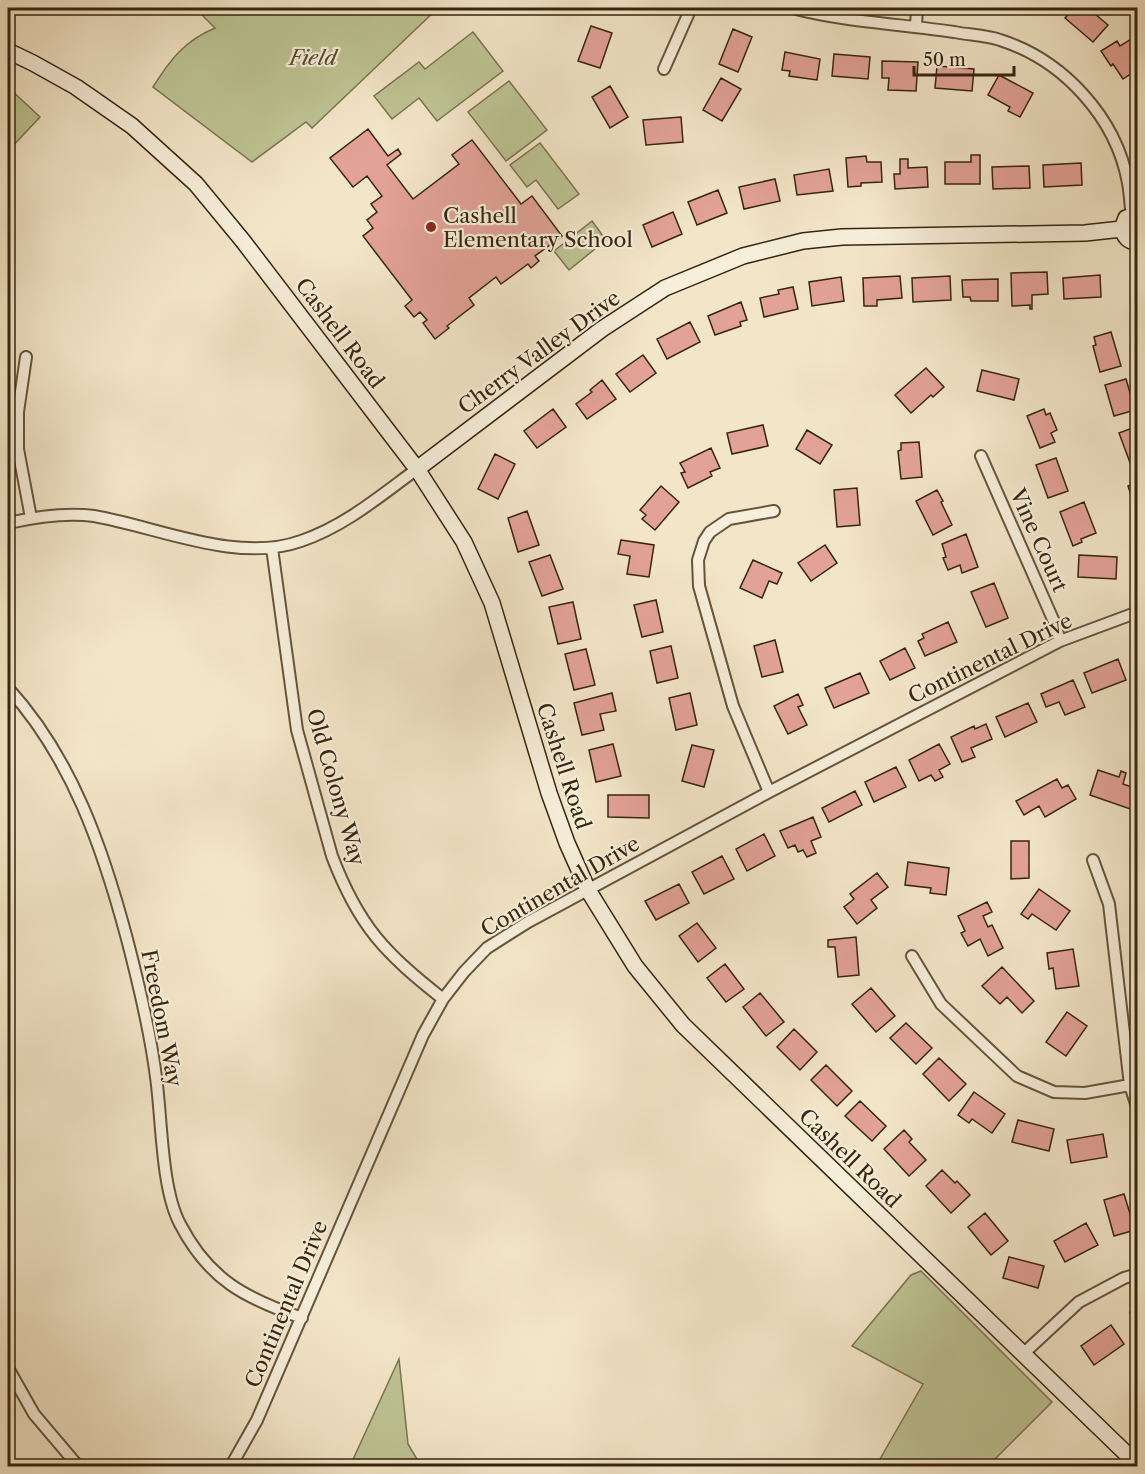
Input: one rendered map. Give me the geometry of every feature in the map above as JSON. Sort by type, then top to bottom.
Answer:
[{"type":"street","points":[[664,69],[691,8]]},
{"type":"street","points":[[792,8],[822,16],[916,26],[999,39],[1039,58],[1072,81],[1105,124],[1115,143],[1128,182],[1135,215],[1123,223],[1124,237],[1130,242],[1137,243]]},
{"type":"street","points":[[916,26],[917,8]]},
{"type":"street","name":"Cashell Road","points":[[8,51],[76,87],[132,126],[196,184],[243,241],[417,469],[464,542],[492,603],[549,793],[567,843],[588,890],[635,966],[683,1025],[1137,1465]]},
{"type":"street","name":"Cherry Valley Drive","points":[[8,524],[31,518],[60,515],[92,516],[213,544],[243,548],[272,548],[300,542],[355,515],[602,329],[632,309],[665,288],[743,256],[804,241],[842,237],[1086,233],[1122,229]]},
{"type":"street","points":[[26,357],[18,412],[18,449],[31,518]]},
{"type":"street","name":"Vine Court","points":[[981,456],[1055,624],[1060,641]]},
{"type":"street","points":[[769,792],[734,706],[699,586],[698,560],[704,541],[710,532],[729,519],[774,512]]},
{"type":"street","name":"Old Colony Way","points":[[272,548],[297,730],[336,866],[348,895],[375,938],[407,970],[443,999]]},
{"type":"street","name":"Continental Drive","points":[[231,1467],[258,1420],[423,1035],[443,999],[487,948],[528,922],[769,792],[1060,641],[1137,612]]},
{"type":"street","name":"Freedom Way","points":[[8,688],[22,703],[57,754],[90,820],[111,881],[142,995],[156,1075],[168,1187],[179,1223],[203,1260],[229,1285],[261,1304],[302,1318]]},
{"type":"street","points":[[1093,860],[1109,903],[1130,1085],[1137,1110]]},
{"type":"street","points":[[912,956],[941,1004],[1017,1076],[1054,1092],[1085,1093],[1130,1085]]},
{"type":"street","points":[[1023,1354],[1079,1302],[1124,1278],[1137,1274]]},
{"type":"street","points":[[8,1368],[34,1414],[78,1467]]},
{"type":"green space","name":"Field","points":[[195,8],[438,8],[312,128],[306,122],[252,162],[153,87],[186,45],[215,28]]},
{"type":"green space","points":[[473,32],[503,71],[437,121],[419,98],[392,119],[374,96],[419,62],[425,69]]},
{"type":"green space","points":[[509,81],[547,130],[506,161],[468,112]]},
{"type":"green space","points":[[8,87],[40,117],[8,151]]},
{"type":"green space","points":[[540,143],[579,194],[558,209],[536,180],[527,187],[510,165]]},
{"type":"green space","points":[[592,221],[606,240],[569,270],[554,251]]},
{"type":"green space","points":[[921,1271],[1052,1402],[988,1466],[876,1466],[923,1384],[852,1346],[911,1275]]},
{"type":"green space","points":[[399,1359],[408,1444],[421,1466],[350,1466]]},
{"type":"building","points":[[1038,8],[1053,8],[1050,13]]},
{"type":"building","points":[[1074,8],[1088,8],[1108,25],[1093,42],[1065,18]]},
{"type":"building","points":[[591,26],[612,33],[600,68],[578,61]]},
{"type":"building","points":[[733,29],[752,37],[738,72],[719,64]]},
{"type":"building","points":[[1133,38],[1138,46],[1138,69],[1123,79],[1101,51],[1117,41],[1120,46]]},
{"type":"building","points":[[785,52],[820,59],[817,80],[789,76],[790,71],[782,70]]},
{"type":"building","points":[[834,54],[870,57],[868,79],[832,76]]},
{"type":"building","points":[[882,61],[918,62],[916,91],[888,90],[889,78],[882,78]]},
{"type":"building","points":[[937,66],[974,69],[972,91],[935,88]]},
{"type":"building","points":[[999,75],[1033,93],[1020,117],[1008,111],[1010,107],[988,95]]},
{"type":"building","points":[[721,78],[741,89],[722,121],[703,110]]},
{"type":"building","points":[[610,86],[628,117],[610,128],[592,97]]},
{"type":"building","points":[[681,117],[683,142],[646,145],[643,120]]},
{"type":"building","points":[[368,129],[388,156],[398,149],[401,154],[387,165],[413,199],[459,164],[452,155],[472,140],[521,204],[532,196],[562,236],[535,256],[539,261],[531,268],[528,264],[501,284],[496,277],[469,298],[474,305],[447,326],[449,328],[435,339],[423,323],[427,320],[420,312],[414,317],[405,306],[412,300],[363,236],[373,228],[367,220],[377,212],[371,204],[382,196],[367,176],[353,187],[330,158]]},
{"type":"building","points":[[971,155],[980,155],[980,184],[945,184],[945,162],[971,162]]},
{"type":"building","points":[[866,156],[867,162],[881,162],[882,182],[861,183],[861,186],[848,187],[846,158]]},
{"type":"building","points":[[900,159],[908,159],[908,168],[927,167],[928,187],[895,189],[894,174],[900,174]]},
{"type":"building","points":[[1081,163],[1082,185],[1044,187],[1043,165]]},
{"type":"building","points":[[1029,166],[1030,188],[993,189],[992,167]]},
{"type":"building","points":[[829,169],[833,191],[797,195],[794,175]]},
{"type":"building","points":[[775,179],[780,201],[744,209],[739,187]]},
{"type":"building","points":[[718,190],[727,213],[697,225],[688,202]]},
{"type":"building","points":[[673,212],[682,234],[652,247],[643,225]]},
{"type":"building","points":[[1047,272],[1048,294],[1032,295],[1032,309],[1030,305],[1012,306],[1011,273]]},
{"type":"building","points":[[1100,275],[1101,297],[1064,299],[1063,278]]},
{"type":"building","points":[[900,276],[902,298],[877,300],[877,306],[864,306],[863,278]]},
{"type":"building","points":[[950,276],[951,300],[913,302],[912,278]]},
{"type":"building","points":[[841,277],[844,301],[812,306],[809,282]]},
{"type":"building","points":[[998,279],[998,301],[971,301],[970,297],[963,297],[962,280]]},
{"type":"building","points":[[793,287],[798,309],[764,317],[760,298],[779,294],[778,290]]},
{"type":"building","points":[[741,302],[747,320],[740,322],[741,326],[715,335],[708,316]]},
{"type":"building","points":[[690,322],[700,342],[667,359],[657,339]]},
{"type":"building","points":[[1111,332],[1121,366],[1100,372],[1093,346],[1096,345],[1094,337]]},
{"type":"building","points":[[643,355],[656,373],[630,392],[616,374]]},
{"type":"building","points":[[926,368],[944,387],[911,413],[895,395]]},
{"type":"building","points":[[982,370],[1019,379],[1014,400],[977,391]]},
{"type":"building","points":[[1126,379],[1135,410],[1114,416],[1105,385]]},
{"type":"building","points":[[602,380],[616,399],[587,419],[576,404],[592,392],[590,390]]},
{"type":"building","points":[[553,409],[566,427],[537,448],[524,431]]},
{"type":"building","points":[[1044,409],[1046,415],[1050,413],[1057,430],[1051,433],[1055,442],[1040,448],[1027,416]]},
{"type":"building","points":[[763,425],[768,446],[732,454],[727,433]]},
{"type":"building","points":[[1138,426],[1138,466],[1132,468],[1119,433]]},
{"type":"building","points":[[807,430],[832,445],[820,464],[796,449]]},
{"type":"building","points":[[919,442],[922,477],[901,479],[898,451],[901,450],[901,443]]},
{"type":"building","points":[[711,448],[720,468],[710,472],[712,476],[688,488],[681,473],[685,472],[680,463]]},
{"type":"building","points":[[495,454],[515,464],[498,499],[478,489]]},
{"type":"building","points":[[1056,458],[1068,491],[1048,498],[1036,465]]},
{"type":"building","points":[[1138,478],[1138,493],[1131,495],[1128,486],[1137,483],[1135,479]]},
{"type":"building","points":[[661,486],[679,502],[655,530],[642,519],[646,515],[640,510]]},
{"type":"building","points":[[857,488],[860,525],[837,527],[834,490]]},
{"type":"building","points":[[937,490],[952,525],[933,535],[916,501]]},
{"type":"building","points":[[1084,502],[1096,533],[1081,539],[1082,542],[1073,546],[1060,512]]},
{"type":"building","points":[[527,511],[539,545],[518,552],[508,518]]},
{"type":"building","points":[[966,534],[978,567],[962,573],[960,565],[948,570],[943,558],[946,557],[942,544]]},
{"type":"building","points":[[621,540],[654,545],[649,577],[627,574],[630,556],[618,554]]},
{"type":"building","points":[[825,545],[837,563],[811,581],[798,563]]},
{"type":"building","points":[[550,555],[563,589],[542,596],[529,562]]},
{"type":"building","points":[[1079,555],[1117,557],[1116,579],[1078,577]]},
{"type":"building","points":[[753,560],[782,573],[777,584],[769,581],[762,598],[740,588]]},
{"type":"building","points":[[994,583],[1008,618],[986,627],[971,592]]},
{"type":"building","points":[[656,600],[663,632],[642,637],[634,605]]},
{"type":"building","points":[[573,602],[581,639],[558,644],[549,607]]},
{"type":"building","points":[[948,622],[957,642],[925,656],[918,641],[924,638],[922,634]]},
{"type":"building","points":[[775,640],[783,672],[762,677],[754,646]]},
{"type":"building","points":[[671,646],[678,678],[657,683],[650,651]]},
{"type":"building","points":[[905,648],[915,668],[890,680],[880,661]]},
{"type":"building","points":[[586,649],[595,685],[574,690],[565,654]]},
{"type":"building","points":[[1138,649],[1138,672],[1131,652]]},
{"type":"building","points":[[1118,659],[1126,680],[1092,693],[1084,673]]},
{"type":"building","points":[[860,673],[869,693],[834,708],[825,688]]},
{"type":"building","points":[[1073,680],[1085,707],[1065,715],[1059,702],[1046,707],[1041,694]]},
{"type":"building","points":[[612,693],[616,711],[600,714],[604,730],[582,735],[574,703]]},
{"type":"building","points":[[690,693],[697,725],[676,730],[669,698]]},
{"type":"building","points":[[798,694],[803,705],[798,707],[807,725],[788,734],[774,706]]},
{"type":"building","points":[[1028,703],[1037,722],[1005,737],[996,717]]},
{"type":"building","points":[[986,724],[992,739],[971,748],[975,757],[962,762],[951,737],[974,726],[975,729]]},
{"type":"building","points":[[613,744],[621,776],[596,782],[589,750]]},
{"type":"building","points":[[939,744],[950,764],[939,770],[943,777],[935,781],[931,775],[919,781],[909,760]]},
{"type":"building","points":[[692,745],[714,750],[704,787],[682,781]]},
{"type":"building","points":[[896,767],[906,787],[874,802],[865,782]]},
{"type":"building","points":[[1098,770],[1119,777],[1121,771],[1126,773],[1123,784],[1138,789],[1136,811],[1090,795]]},
{"type":"building","points":[[1057,779],[1062,788],[1068,785],[1076,799],[1045,817],[1039,806],[1024,815],[1016,801]]},
{"type":"building","points":[[855,791],[862,805],[829,822],[822,808]]},
{"type":"building","points":[[608,795],[649,795],[649,818],[608,817]]},
{"type":"building","points":[[813,817],[821,837],[811,841],[816,853],[807,857],[803,850],[798,852],[795,845],[788,848],[780,831]]},
{"type":"building","points":[[764,834],[775,856],[747,871],[736,849]]},
{"type":"building","points":[[1011,841],[1029,841],[1029,878],[1011,879]]},
{"type":"building","points":[[722,856],[734,879],[704,894],[692,872]]},
{"type":"building","points":[[908,862],[949,868],[946,895],[930,893],[931,888],[905,885]]},
{"type":"building","points":[[877,873],[888,887],[871,900],[877,908],[857,924],[844,907],[854,899],[850,894]]},
{"type":"building","points":[[679,884],[689,903],[656,920],[645,901]]},
{"type":"building","points":[[1039,889],[1070,911],[1056,930],[1032,914],[1028,919],[1021,914]]},
{"type":"building","points":[[987,902],[992,912],[983,916],[988,927],[992,925],[1003,948],[988,956],[980,939],[968,946],[961,933],[965,931],[958,916]]},
{"type":"building","points":[[697,923],[716,948],[698,962],[679,936]]},
{"type":"building","points":[[856,937],[859,975],[838,977],[835,947],[828,947],[828,940]]},
{"type":"building","points":[[1073,949],[1079,986],[1056,989],[1053,968],[1049,969],[1047,953]]},
{"type":"building","points":[[725,964],[744,989],[726,1002],[707,978]]},
{"type":"building","points":[[1002,967],[1034,1001],[1022,1013],[1007,997],[1000,1004],[982,986]]},
{"type":"building","points":[[871,988],[895,1016],[876,1032],[852,1004]]},
{"type":"building","points":[[760,993],[784,1022],[766,1036],[743,1007]]},
{"type":"building","points":[[1067,1012],[1087,1026],[1066,1056],[1046,1042]]},
{"type":"building","points":[[906,1023],[932,1048],[916,1064],[890,1038]]},
{"type":"building","points":[[794,1029],[817,1052],[800,1070],[777,1047]]},
{"type":"building","points":[[939,1058],[966,1084],[949,1101],[923,1074]]},
{"type":"building","points":[[826,1065],[852,1091],[837,1106],[811,1080]]},
{"type":"building","points":[[974,1092],[1005,1114],[992,1133],[972,1119],[969,1123],[958,1115]]},
{"type":"building","points":[[860,1101],[886,1126],[872,1141],[845,1116]]},
{"type":"building","points":[[1018,1120],[1054,1129],[1049,1151],[1012,1142]]},
{"type":"building","points":[[904,1130],[912,1139],[909,1142],[926,1160],[909,1176],[884,1149]]},
{"type":"building","points":[[1103,1134],[1107,1157],[1071,1163],[1067,1140]]},
{"type":"building","points":[[942,1170],[970,1195],[951,1213],[926,1186]]},
{"type":"building","points":[[1124,1194],[1135,1230],[1114,1236],[1104,1200]]},
{"type":"building","points":[[985,1213],[1008,1241],[991,1255],[968,1227]]},
{"type":"building","points":[[1086,1223],[1098,1245],[1065,1262],[1054,1241]]},
{"type":"building","points":[[1009,1257],[1044,1266],[1038,1288],[1003,1278]]},
{"type":"building","points":[[1138,1310],[1138,1335],[1137,1335],[1130,1312]]},
{"type":"building","points":[[1111,1325],[1124,1344],[1094,1365],[1081,1346]]},
{"type":"place","name":"Cashell Elementary School","points":[[431,227]]}]
